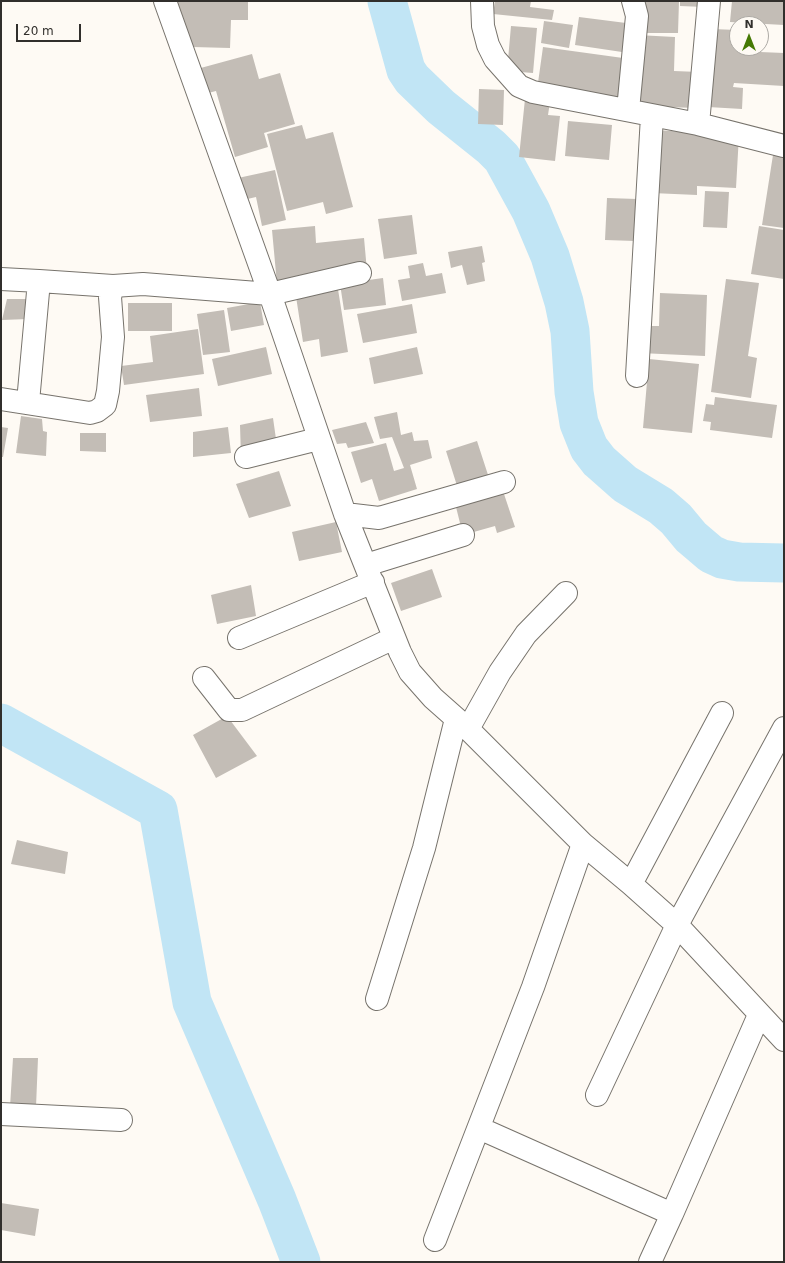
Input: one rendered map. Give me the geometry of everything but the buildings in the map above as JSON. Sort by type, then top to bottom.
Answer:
[{"type":"street","points":[[165,1],[270,294],[318,439],[345,514],[394,638],[410,672],[419,684],[462,724],[582,844],[631,884],[677,925],[759,1015],[784,1040]]},
{"type":"street","points":[[482,1],[484,26],[488,45],[494,59],[518,86],[533,92],[698,124],[784,146]]},
{"type":"street","points":[[628,110],[637,16],[633,1]]},
{"type":"street","points":[[698,124],[709,1]]},
{"type":"street","points":[[636,376],[652,116]]},
{"type":"street","points":[[1,279],[113,286],[143,284],[270,294],[360,273]]},
{"type":"street","points":[[28,402],[38,281]]},
{"type":"street","points":[[1,399],[28,402],[90,413],[105,406],[108,392],[113,337],[110,297],[113,286]]},
{"type":"street","points":[[246,458],[318,439]]},
{"type":"street","points":[[345,514],[379,518],[504,482]]},
{"type":"street","points":[[239,638],[369,573],[463,535]]},
{"type":"street","points":[[377,999],[462,724],[526,634],[566,593]]},
{"type":"street","points":[[204,678],[229,710],[242,710],[394,638]]},
{"type":"street","points":[[631,884],[722,714]]},
{"type":"street","points":[[597,1095],[677,925],[784,728]]},
{"type":"street","points":[[435,1240],[533,987],[582,844]]},
{"type":"street","points":[[650,1262],[759,1015]]},
{"type":"street","points":[[1,1114],[122,1120]]},
{"type":"street","points":[[479,1128],[672,1214]]},
{"type":"waterway","points":[[387,1],[406,70],[412,79],[441,107],[491,147],[502,158],[531,211],[550,256],[564,302],[570,331],[574,392],[579,423],[589,448],[599,461],[625,484],[661,506],[676,519],[691,537],[711,554],[722,559],[739,562],[784,563]]},
{"type":"waterway","points":[[1,723],[158,810],[192,1002],[277,1200],[301,1262]]}]
